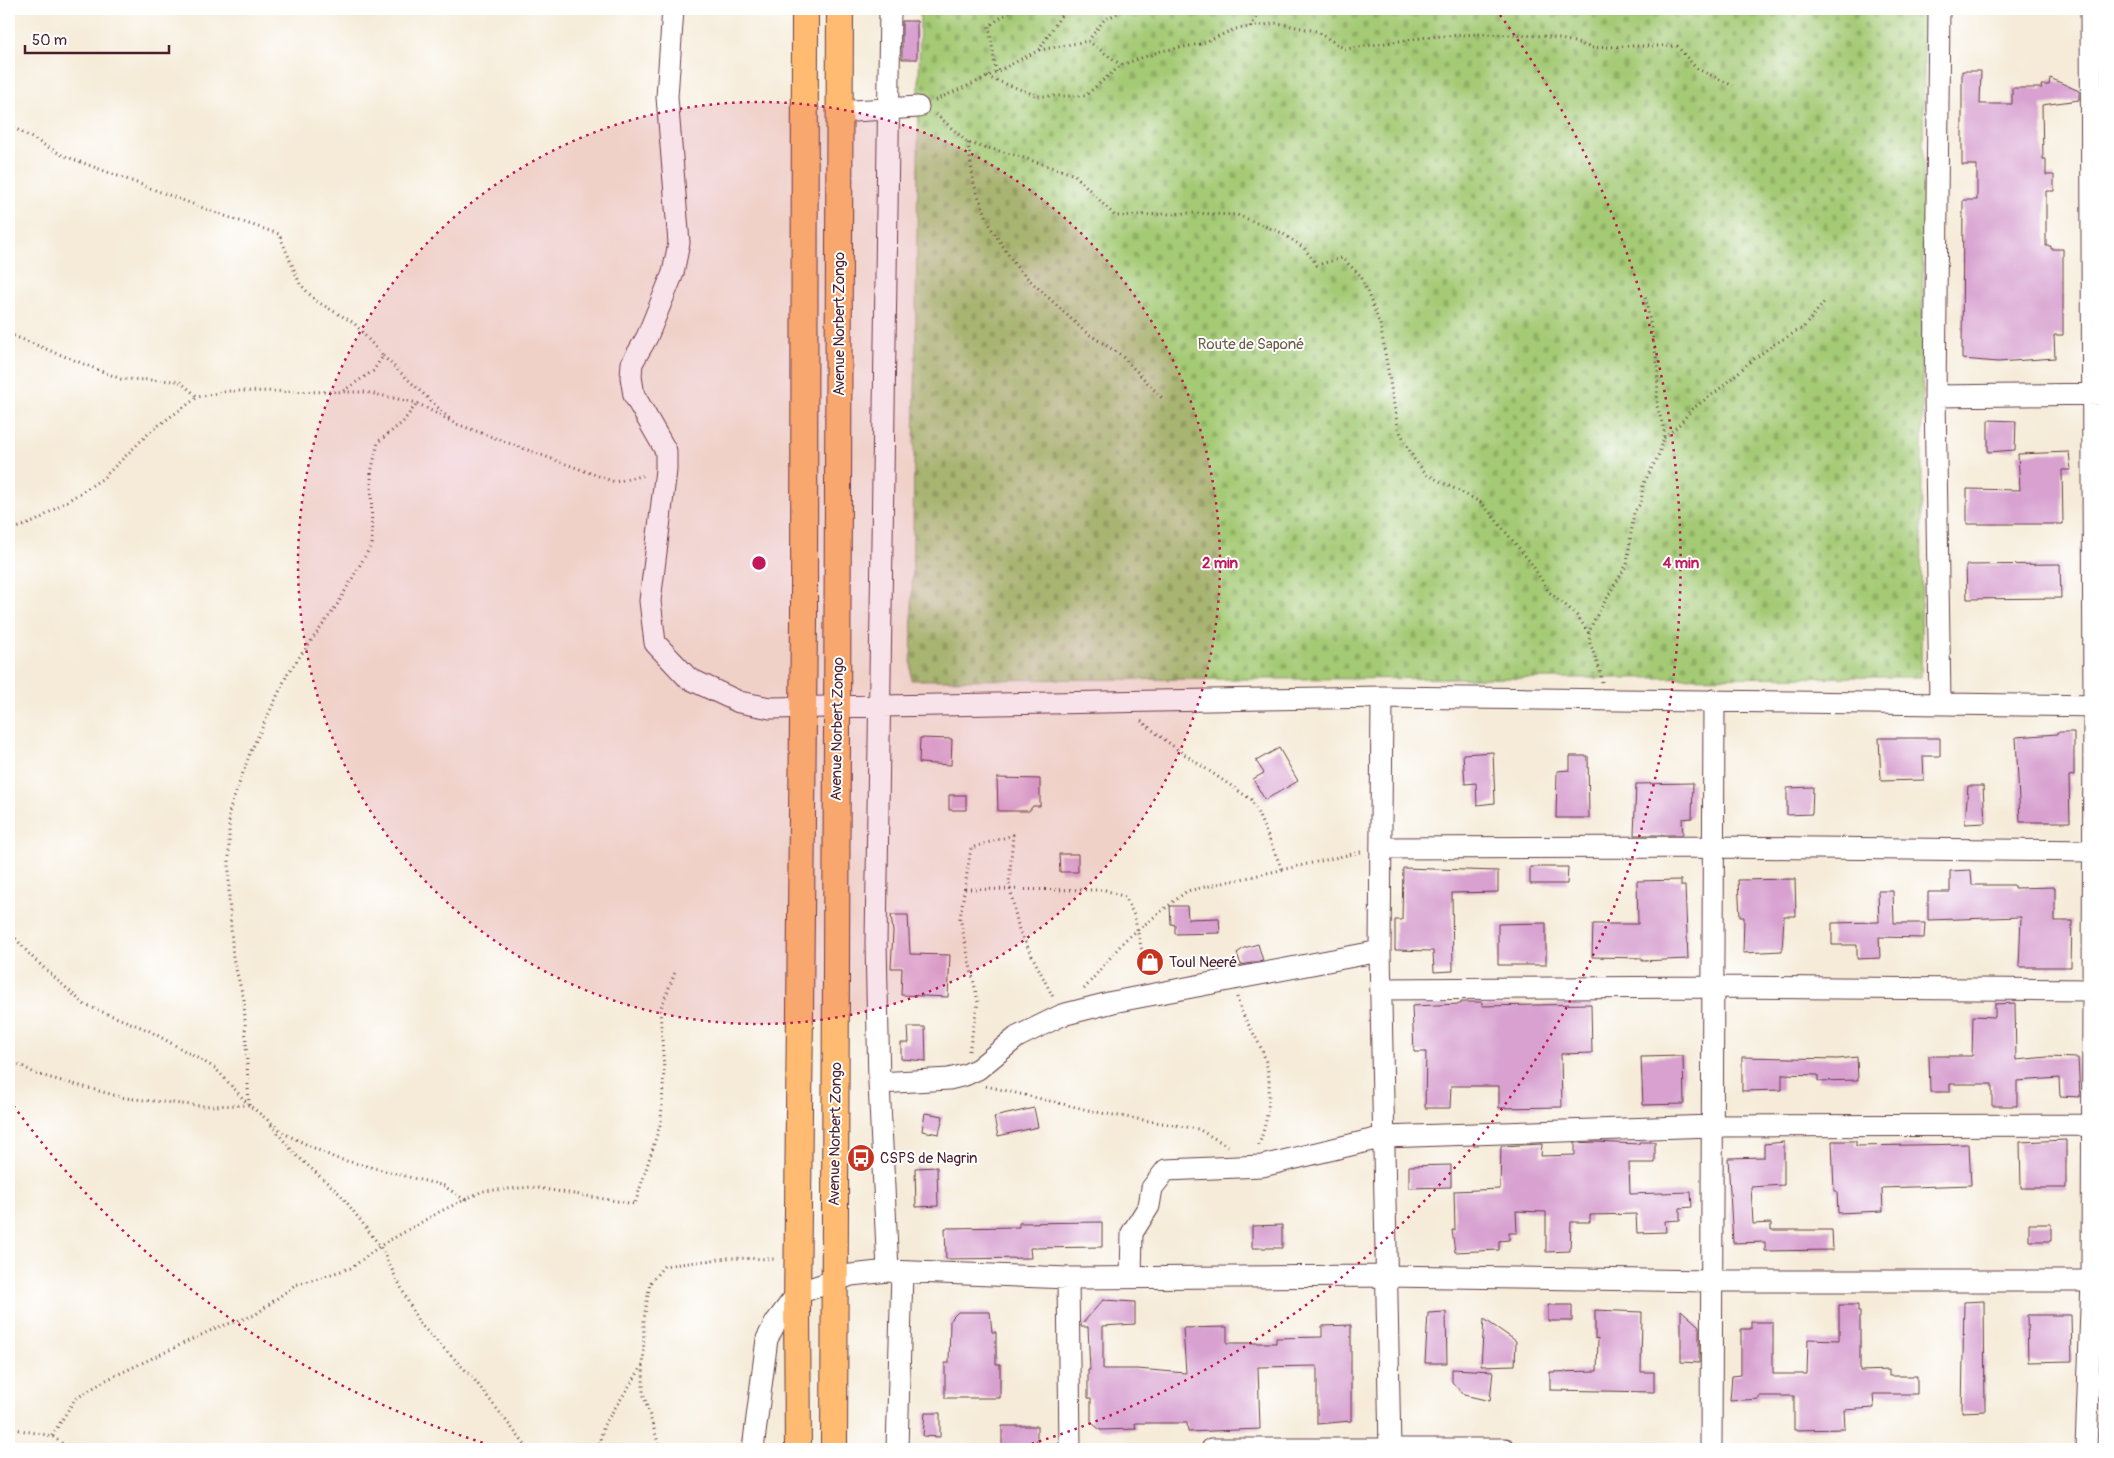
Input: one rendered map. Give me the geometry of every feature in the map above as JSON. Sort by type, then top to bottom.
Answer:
[{"type":"main road","points":[[798,1449],[805,9]]},
{"type":"main road","name":"Avenue Norbert Zongo","points":[[834,1449],[836,707],[839,595],[838,112],[840,9]]},
{"type":"street","points":[[673,9],[667,97],[679,244],[673,273],[647,337],[632,363],[631,378],[634,395],[666,451],[666,470],[650,601],[655,644],[688,678],[739,702],[770,708],[802,709],[1382,696],[1940,702],[2100,706]]},
{"type":"street","points":[[890,9],[887,108],[876,943],[879,1083],[895,1271],[897,1449]]},
{"type":"street","points":[[1940,9],[1935,396],[1940,702]]},
{"type":"street","points":[[2086,1449],[2099,1281],[2092,1125],[2092,851],[2100,706],[2098,120],[2091,9]]},
{"type":"street","points":[[838,112],[918,107]]},
{"type":"street","points":[[1935,396],[2099,394]]},
{"type":"street","points":[[1382,696],[1380,951],[1390,1449]]},
{"type":"street","points":[[1711,1449],[1714,700]]},
{"type":"street","points":[[1382,848],[1713,847],[2092,851]]},
{"type":"street","points":[[879,1083],[949,1079],[965,1075],[978,1069],[1017,1037],[1062,1015],[1167,992],[1380,951]]},
{"type":"street","points":[[1382,989],[1712,987],[2093,990]]},
{"type":"street","points":[[1130,1276],[1132,1233],[1149,1206],[1152,1188],[1166,1170],[1257,1163],[1384,1137],[1712,1126],[2092,1125]]},
{"type":"street","points":[[753,1449],[767,1339],[798,1293],[850,1275],[895,1271],[1068,1278],[1130,1276],[1387,1276],[1711,1281],[2099,1281]]},
{"type":"street","points":[[1068,1278],[1070,1449]]},
{"type":"street","points":[[1212,1449],[1505,1449]]},
{"type":"path","points":[[996,72],[989,26],[1014,9]]},
{"type":"path","points":[[1040,50],[1066,9]]},
{"type":"path","points":[[918,107],[987,77],[1040,50],[1088,41],[1104,20],[1126,9]]},
{"type":"path","points":[[1250,27],[1262,9]]},
{"type":"path","points":[[987,77],[1038,96],[1085,96],[1120,64],[1160,51],[1200,44],[1235,29],[1277,23],[1316,31],[1345,49],[1428,37],[1480,34],[1543,36],[1571,41],[1592,48],[1677,46],[1696,68],[1733,86]]},
{"type":"path","points":[[1088,41],[1120,64]]},
{"type":"path","points":[[918,107],[928,107],[968,142],[1015,155],[1075,176],[1115,216],[1190,213],[1237,215],[1282,233],[1304,248],[1317,265],[1342,258],[1361,276],[1380,324],[1398,428],[1414,458],[1426,474],[1482,503],[1531,562],[1549,592],[1575,613],[1589,632]]},
{"type":"path","points":[[9,125],[62,155],[222,216],[279,234],[300,284],[316,301],[354,323],[383,356],[454,423]]},
{"type":"path","points":[[968,142],[974,185],[991,228],[1018,269],[1084,331],[1121,355],[1163,399]]},
{"type":"path","points":[[1602,698],[1602,678],[1590,643],[1589,632],[1627,564],[1634,512],[1641,503],[1643,485],[1659,454],[1664,438],[1664,429],[1657,406],[1658,367],[1645,295]]},
{"type":"path","points":[[1664,438],[1679,425],[1692,409],[1716,392],[1750,362],[1773,345],[1804,328],[1825,301]]},
{"type":"path","points":[[9,334],[121,379],[179,381],[198,397]]},
{"type":"path","points":[[342,391],[373,371],[383,356]]},
{"type":"path","points":[[9,531],[36,521],[102,480],[152,430],[198,397],[228,391],[365,392],[417,403],[454,423],[615,482],[666,470]]},
{"type":"path","points":[[249,1105],[244,1000],[233,958],[229,897],[229,812],[250,753],[288,673],[337,604],[372,544],[371,473],[378,442],[402,422],[417,403]]},
{"type":"path","points":[[1116,702],[1178,750],[1252,800],[1282,869]]},
{"type":"path","points":[[1235,979],[1237,1000],[1263,1052],[1270,1074],[1257,1163],[1198,1129],[1101,1113],[985,1086],[965,1075],[978,1002],[960,918],[971,848],[1013,835],[1011,890],[1019,930],[1062,1015],[1125,940],[1187,891],[1382,848]]},
{"type":"path","points":[[965,889],[1105,890],[1124,897],[1134,915],[1136,931],[1146,969],[1167,992]]},
{"type":"path","points":[[9,931],[32,957],[85,1005],[148,1030],[215,1068],[249,1105],[285,1134],[335,1158],[444,1186],[465,1200]]},
{"type":"path","points":[[52,1436],[75,1399],[106,1380],[216,1328],[255,1315],[295,1285],[350,1268],[380,1246],[439,1212],[483,1192],[532,1187],[635,1204],[662,1122],[664,1070],[660,1010],[676,970]]},
{"type":"path","points":[[9,1063],[17,1063],[36,1074],[125,1098],[201,1106],[249,1105]]},
{"type":"path","points":[[268,1120],[294,1153],[341,1195],[380,1246],[419,1323],[473,1378],[528,1449]]},
{"type":"path","points":[[660,1449],[643,1393],[644,1319],[650,1282],[664,1266],[728,1258],[779,1259]]},
{"type":"path","points":[[598,1449],[604,1425],[644,1364]]},
{"type":"path","points":[[9,1428],[52,1436],[70,1449]]},
{"type":"green space","name":"Route de Saponé","points":[[920,9],[1924,9],[1921,677],[911,680]]},
{"type":"building","points":[[902,21],[917,21],[917,59],[902,59]]},
{"type":"building","points":[[1962,71],[1981,71],[1980,104],[2012,104],[2012,88],[2042,88],[2041,85],[2049,85],[2050,78],[2079,91],[2079,100],[2042,105],[2043,159],[2046,159],[2046,175],[2054,175],[2054,191],[2046,191],[2046,246],[2051,246],[2051,249],[2063,249],[2063,335],[2054,335],[2055,358],[1998,362],[1962,359],[1963,200],[1977,200],[1977,165],[1962,165]]},
{"type":"building","points":[[1988,420],[2016,421],[2015,450],[1988,452]]},
{"type":"building","points":[[2069,452],[2071,470],[2062,470],[2063,524],[1967,524],[1967,489],[2020,490],[2018,454]]},
{"type":"building","points":[[2060,564],[2061,598],[1967,599],[1966,565]]},
{"type":"building","points":[[2057,732],[2074,732],[2074,775],[2069,776],[2070,822],[2020,822],[2016,737],[2057,734]]},
{"type":"building","points":[[920,738],[952,739],[951,765],[919,763]]},
{"type":"building","points":[[1879,738],[1940,738],[1940,756],[1923,756],[1924,780],[1881,781]]},
{"type":"building","points":[[1279,748],[1298,781],[1265,800],[1253,779],[1264,773],[1256,761]]},
{"type":"building","points":[[1493,752],[1495,803],[1477,805],[1476,783],[1465,784],[1463,754]]},
{"type":"building","points":[[1570,756],[1588,756],[1589,818],[1556,818],[1557,771],[1570,770]]},
{"type":"building","points":[[997,778],[1040,779],[1040,806],[1033,806],[1029,811],[998,811]]},
{"type":"building","points":[[1693,783],[1692,818],[1682,819],[1683,835],[1634,835],[1636,784]]},
{"type":"building","points":[[1968,786],[1983,786],[1985,823],[1965,824]]},
{"type":"building","points":[[1813,787],[1812,814],[1787,815],[1787,788]]},
{"type":"building","points":[[949,795],[966,795],[966,810],[949,810]]},
{"type":"building","points":[[1059,854],[1078,854],[1078,872],[1060,872]]},
{"type":"building","points":[[1530,867],[1568,867],[1567,884],[1530,884]]},
{"type":"building","points":[[1403,868],[1498,871],[1498,892],[1452,893],[1453,971],[1434,972],[1433,951],[1395,950],[1395,920],[1402,920]]},
{"type":"building","points":[[1971,870],[1972,885],[2014,885],[2014,888],[2055,887],[2055,921],[2072,921],[2071,967],[2019,967],[2021,917],[1928,920],[1928,892],[1950,892],[1950,871]]},
{"type":"building","points":[[1795,879],[1796,916],[1784,916],[1782,951],[1743,953],[1744,917],[1740,917],[1738,880]]},
{"type":"building","points":[[1681,880],[1681,886],[1685,886],[1688,959],[1642,961],[1642,958],[1592,957],[1593,924],[1638,924],[1637,881]]},
{"type":"building","points":[[1878,891],[1893,891],[1894,923],[1925,923],[1924,938],[1879,937],[1880,958],[1857,959],[1857,945],[1832,945],[1832,923],[1879,922]]},
{"type":"building","points":[[1170,906],[1187,906],[1188,919],[1219,918],[1220,933],[1175,934],[1175,925],[1171,924]]},
{"type":"building","points":[[891,915],[908,915],[910,954],[950,955],[948,997],[901,995],[902,968],[891,968],[893,932]]},
{"type":"building","points":[[1546,923],[1546,965],[1498,965],[1498,924]]},
{"type":"building","points":[[1258,944],[1263,961],[1241,965],[1237,953],[1244,948]]},
{"type":"building","points":[[1461,1002],[1482,1002],[1482,1006],[1591,1004],[1592,1053],[1561,1054],[1562,1107],[1499,1108],[1499,1086],[1451,1086],[1450,1108],[1425,1108],[1426,1052],[1414,1052],[1412,1006],[1461,1004]]},
{"type":"building","points":[[2015,1003],[2016,1060],[2047,1057],[2078,1058],[2080,1097],[2060,1096],[2059,1078],[2017,1081],[2017,1106],[1992,1106],[1992,1084],[1950,1084],[1950,1092],[1930,1092],[1929,1056],[1972,1056],[1973,1016],[1995,1017],[1995,1004]]},
{"type":"building","points":[[908,1027],[925,1027],[926,1061],[901,1059],[901,1043],[909,1043]]},
{"type":"building","points":[[1683,1056],[1684,1104],[1643,1105],[1641,1057]]},
{"type":"building","points":[[1742,1057],[1838,1059],[1857,1057],[1858,1080],[1818,1081],[1818,1075],[1782,1074],[1782,1090],[1742,1091]]},
{"type":"building","points":[[1034,1108],[1038,1127],[998,1136],[994,1117]]},
{"type":"building","points":[[925,1113],[943,1116],[939,1134],[922,1131]]},
{"type":"building","points":[[2066,1140],[2066,1188],[2021,1188],[2020,1142]]},
{"type":"building","points":[[1832,1141],[1856,1141],[1856,1146],[1969,1144],[1971,1185],[1882,1188],[1883,1211],[1838,1213],[1837,1191],[1834,1191]]},
{"type":"building","points":[[1639,1142],[1655,1142],[1655,1163],[1629,1163],[1630,1194],[1691,1192],[1692,1207],[1680,1208],[1680,1220],[1665,1221],[1666,1232],[1637,1233],[1636,1214],[1590,1215],[1590,1222],[1571,1222],[1570,1251],[1546,1252],[1546,1212],[1516,1211],[1517,1233],[1509,1233],[1509,1240],[1499,1241],[1499,1250],[1455,1252],[1452,1230],[1455,1230],[1454,1191],[1500,1189],[1501,1146],[1542,1144],[1541,1156],[1575,1155],[1575,1143],[1639,1144]]},
{"type":"building","points":[[1784,1142],[1784,1185],[1751,1187],[1753,1224],[1771,1223],[1771,1230],[1832,1230],[1833,1250],[1765,1251],[1765,1242],[1733,1243],[1728,1158],[1764,1157],[1764,1144]]},
{"type":"building","points":[[1451,1165],[1451,1187],[1409,1188],[1409,1166]]},
{"type":"building","points":[[937,1167],[938,1206],[916,1207],[915,1168]]},
{"type":"building","points":[[1102,1222],[1102,1247],[1030,1248],[1031,1258],[946,1259],[945,1228],[1019,1227],[1019,1223]]},
{"type":"building","points":[[2029,1224],[2051,1224],[2051,1241],[2029,1241]]},
{"type":"building","points":[[1282,1225],[1282,1248],[1252,1248],[1252,1226]]},
{"type":"building","points":[[1103,1300],[1135,1302],[1135,1324],[1103,1326],[1103,1369],[1137,1369],[1186,1373],[1183,1328],[1227,1327],[1227,1343],[1276,1343],[1276,1338],[1322,1337],[1322,1326],[1351,1325],[1351,1421],[1317,1424],[1317,1366],[1258,1367],[1260,1429],[1188,1432],[1187,1423],[1135,1423],[1136,1429],[1100,1430],[1091,1422],[1091,1398],[1088,1398],[1088,1370],[1090,1370],[1088,1327],[1081,1327],[1081,1325]]},
{"type":"building","points":[[1984,1301],[1985,1411],[1962,1412],[1964,1302]]},
{"type":"building","points":[[1548,1305],[1572,1305],[1572,1321],[1548,1321]]},
{"type":"building","points":[[1839,1305],[1858,1305],[1858,1312],[1860,1312],[1860,1371],[1889,1370],[1889,1376],[1917,1376],[1917,1394],[1873,1394],[1874,1408],[1844,1410],[1845,1429],[1794,1430],[1794,1396],[1759,1396],[1759,1399],[1730,1401],[1732,1376],[1741,1375],[1741,1329],[1751,1329],[1751,1322],[1773,1322],[1773,1374],[1807,1374],[1808,1339],[1839,1340]]},
{"type":"building","points":[[1595,1310],[1642,1312],[1641,1372],[1654,1372],[1654,1392],[1550,1390],[1550,1372],[1597,1371],[1598,1338],[1595,1339]]},
{"type":"building","points":[[1681,1310],[1699,1326],[1699,1363],[1681,1362]]},
{"type":"building","points":[[958,1312],[990,1312],[992,1332],[996,1332],[996,1364],[1000,1364],[1000,1398],[945,1398],[945,1363],[949,1363],[950,1320]]},
{"type":"building","points":[[1446,1312],[1447,1363],[1425,1363],[1428,1313]]},
{"type":"building","points":[[2027,1315],[2071,1315],[2072,1361],[2028,1362]]},
{"type":"building","points":[[1484,1319],[1516,1341],[1515,1365],[1481,1366]]},
{"type":"building","points":[[1452,1369],[1493,1371],[1490,1401],[1464,1395],[1452,1382]]},
{"type":"building","points":[[925,1413],[940,1413],[940,1437],[923,1436]]},
{"type":"building","points":[[1002,1426],[1037,1426],[1037,1449],[1002,1449]]},
{"type":"place","name":"Toul Neeré","points":[[1150,962]]},
{"type":"place","name":"CSPS de Nagrin","points":[[861,1158]]}]
